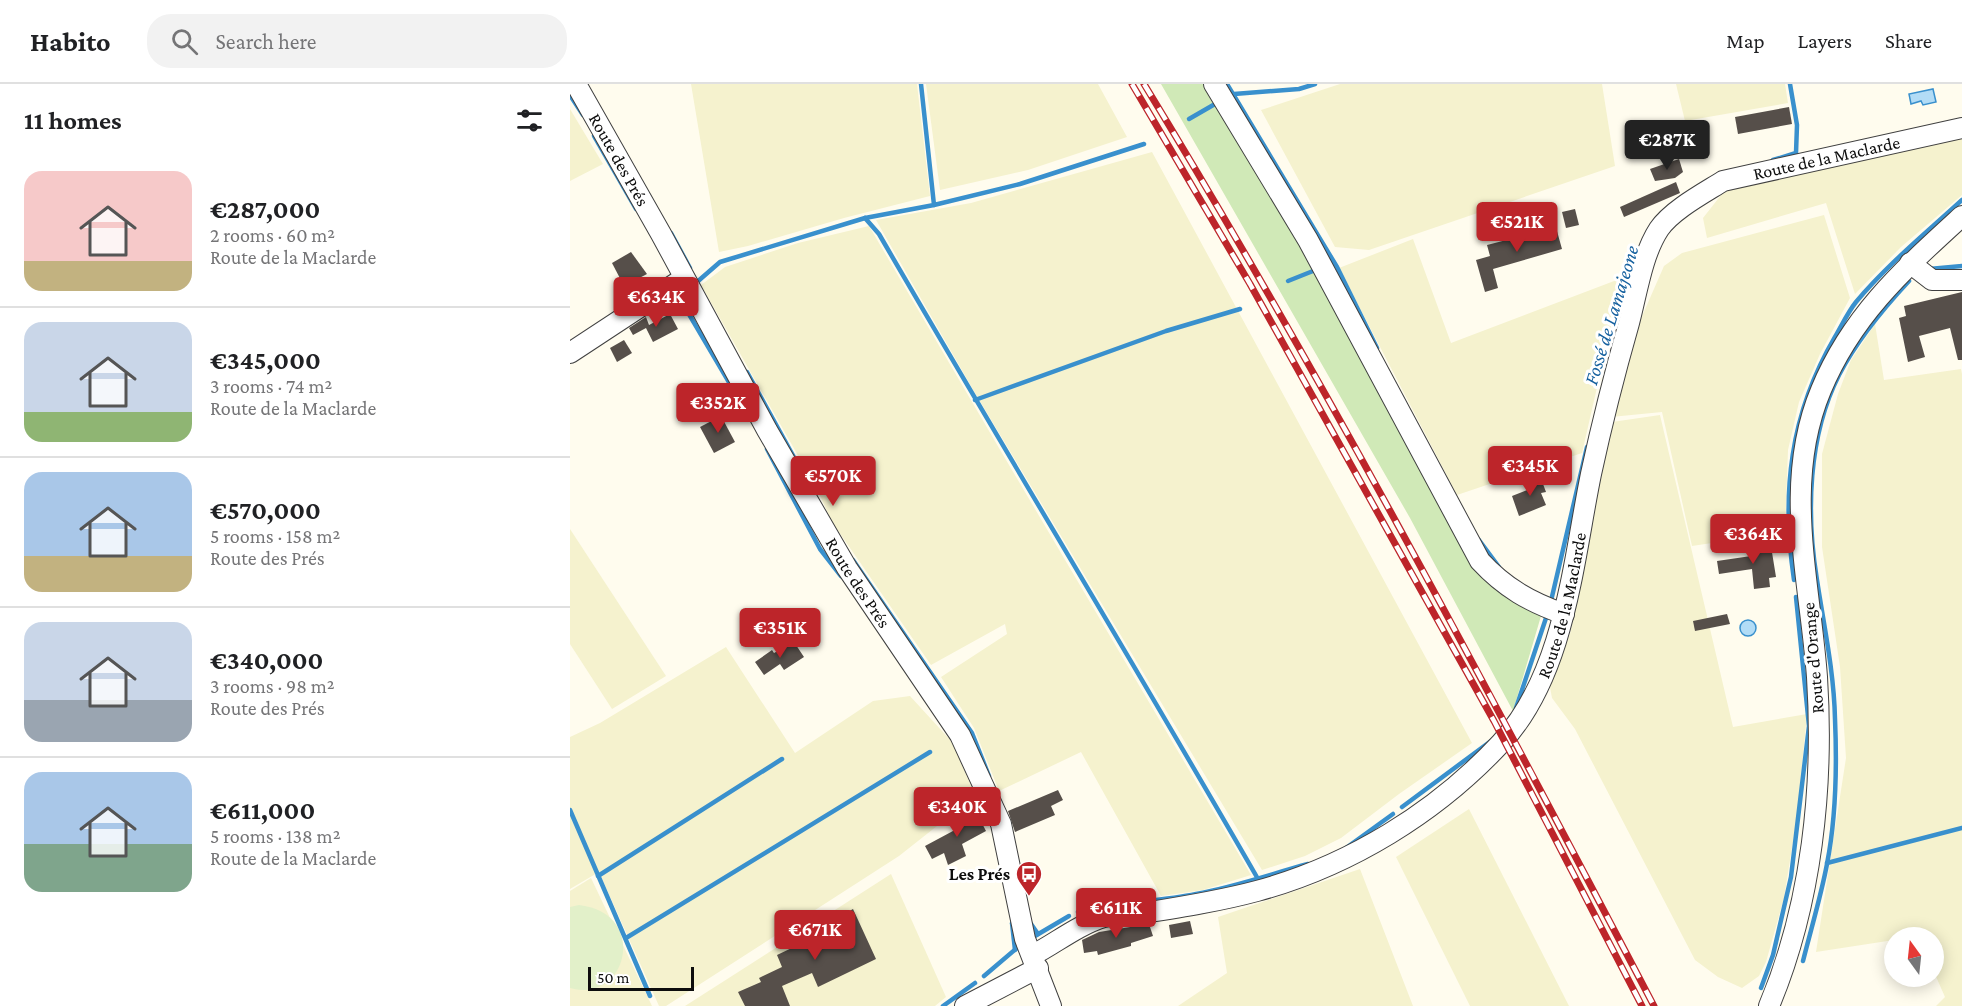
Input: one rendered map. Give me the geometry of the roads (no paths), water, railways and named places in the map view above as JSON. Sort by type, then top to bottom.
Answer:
[{"type":"street","name":"Route des Prés","points":[[576,84],[847,568],[960,735],[1001,824],[1025,939],[1051,1006]]},
{"type":"street","points":[[1214,84],[1308,240],[1480,561],[1518,595],[1564,614]]},
{"type":"street","name":"Route de la Maclarde","points":[[965,1006],[1035,961],[1083,926],[1106,916],[1201,904],[1256,891],[1312,874],[1371,845],[1440,799],[1503,741],[1534,692],[1564,614],[1573,580],[1594,460],[1645,262],[1659,229],[1691,201],[1724,182],[1962,128]]},
{"type":"street","name":"Route d'Orange","points":[[1769,1006],[1781,977],[1802,898],[1817,795],[1819,726],[1817,685],[1801,541],[1800,494],[1809,422],[1820,390],[1848,336],[1886,287],[1962,216]]},
{"type":"street","points":[[1910,263],[1932,280],[1962,280]]},
{"type":"street","points":[[570,353],[684,278]]},
{"type":"water","points":[[1933,89],[1936,102],[1923,105],[1921,101],[1911,104],[1909,94]]},
{"type":"water","points":[[1745,620],[1751,620],[1756,628],[1754,634],[1745,636],[1740,631],[1740,625]]},
{"type":"waterway","points":[[697,282],[720,262],[865,218],[934,205],[921,84]]},
{"type":"waterway","points":[[1227,84],[1337,267],[1377,348]]},
{"type":"waterway","points":[[1234,94],[1299,89],[1315,84]]},
{"type":"waterway","name":"Fossé de Lamajeone","points":[[1773,160],[1796,153],[1797,125],[1790,84]]},
{"type":"waterway","points":[[570,95],[583,115]]},
{"type":"waterway","points":[[1189,119],[1215,104]]},
{"type":"waterway","points":[[594,136],[636,209]]},
{"type":"waterway","points":[[934,205],[1020,184],[1144,144]]},
{"type":"waterway","points":[[1794,580],[1790,548],[1789,485],[1799,425],[1820,366],[1856,302],[1894,262],[1962,200]]},
{"type":"waterway","points":[[865,218],[879,234],[1258,879]]},
{"type":"waterway","points":[[671,233],[690,268]]},
{"type":"waterway","points":[[1929,269],[1962,266]]},
{"type":"waterway","points":[[1288,281],[1313,271]]},
{"type":"waterway","points":[[1803,961],[1827,864],[1836,773],[1833,684],[1811,529],[1812,476],[1816,449],[1829,399],[1846,362],[1871,326],[1909,281]]},
{"type":"waterway","points":[[683,304],[743,406]]},
{"type":"waterway","points":[[975,400],[1166,331],[1240,309]]},
{"type":"waterway","points":[[747,372],[801,470]]},
{"type":"waterway","name":"Fossé de Lamajeone","points":[[1551,601],[1587,447]]},
{"type":"waterway","points":[[767,449],[820,549],[841,576]]},
{"type":"waterway","points":[[1479,540],[1499,567]]},
{"type":"waterway","points":[[853,560],[972,733],[989,776]]},
{"type":"waterway","points":[[1761,988],[1773,955],[1791,877],[1809,726],[1796,597]]},
{"type":"waterway","name":"Fossé de Lamajeone","points":[[1516,708],[1546,618]]},
{"type":"waterway","name":"Fossé de Lamajeone","points":[[1402,807],[1491,741]]},
{"type":"waterway","points":[[626,938],[930,752]]},
{"type":"waterway","points":[[598,876],[782,759]]},
{"type":"waterway","points":[[570,810],[650,996]]},
{"type":"waterway","name":"Fossé de Lamajeone","points":[[1346,848],[1393,814]]},
{"type":"waterway","points":[[1827,863],[1962,828]]},
{"type":"waterway","name":"Fossé de Lamajeone","points":[[1078,912],[1210,891],[1308,864]]},
{"type":"waterway","name":"Fossé de Lamajeone","points":[[1035,936],[1069,916]]},
{"type":"waterway","points":[[1029,921],[1038,934]]},
{"type":"waterway","points":[[1012,923],[1015,950]]},
{"type":"waterway","name":"Fossé de Lamajeone","points":[[984,976],[1017,948]]},
{"type":"waterway","name":"Fossé de Lamajeone","points":[[943,1006],[975,983]]},
{"type":"railway","points":[[1132,84],[1250,284],[1494,721],[1642,1006]]},
{"type":"railway","points":[[1144,84],[1278,311],[1407,541],[1654,1006]]},
{"type":"place","name":"Les Prés","points":[[1029,897]]}]
